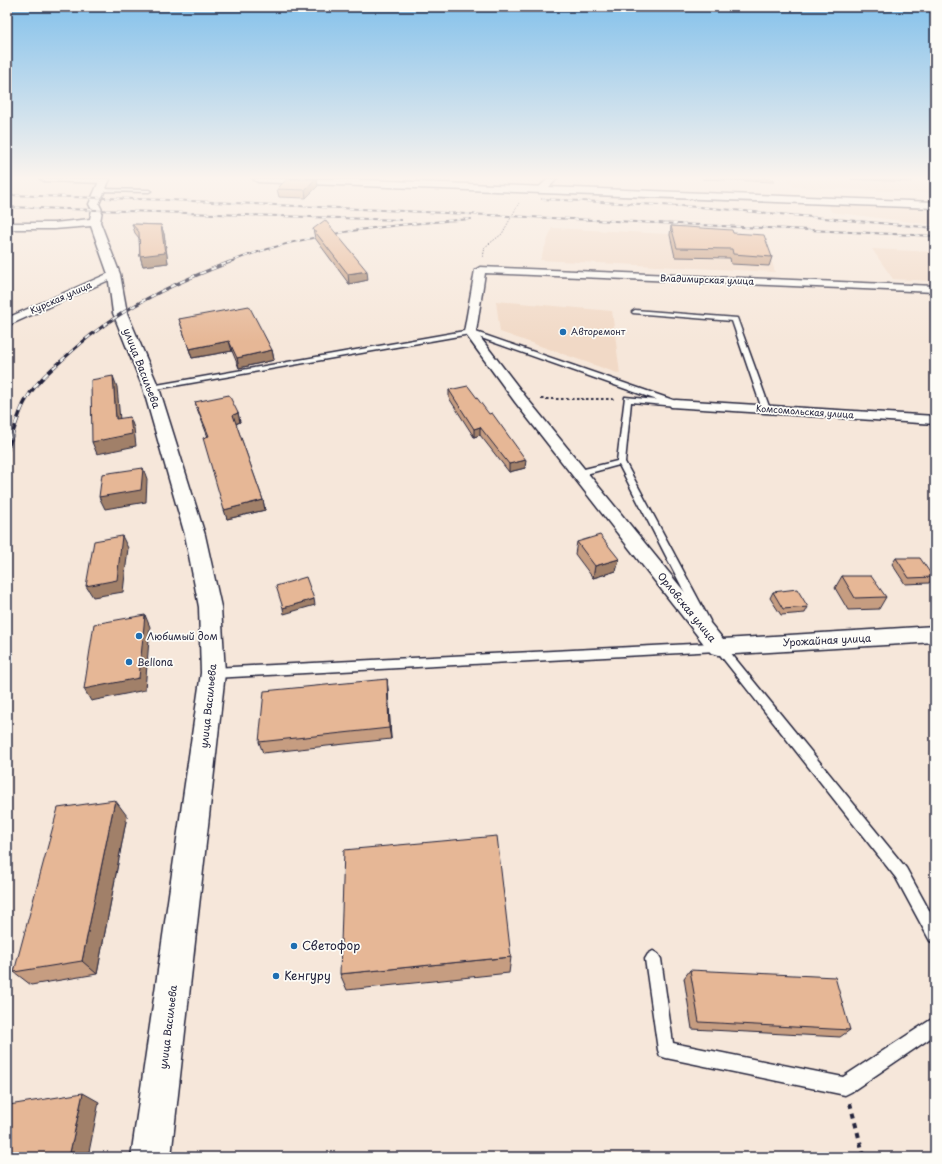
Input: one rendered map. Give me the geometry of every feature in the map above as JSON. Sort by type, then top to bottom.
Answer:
[{"type":"street","name":"улица Васильева","points":[[99,233],[114,274],[120,313],[151,388],[196,542],[210,607],[213,673],[151,1157]]},
{"type":"street","name":"Владимирская улица","points":[[480,270],[935,289]]},
{"type":"street","points":[[470,332],[480,270]]},
{"type":"street","name":"Курская улица","points":[[7,322],[114,274]]},
{"type":"street","name":"Орловская улица","points":[[470,332],[520,399],[718,647]]},
{"type":"street","name":"Комсомольская улица","points":[[676,404],[935,420]]},
{"type":"street","name":"Урожайная улица","points":[[718,647],[935,634]]},
{"type":"lane","points":[[635,312],[735,319],[766,409]]},
{"type":"lane","points":[[151,388],[470,332],[676,404]]},
{"type":"lane","points":[[213,673],[718,647],[621,462],[628,399],[676,404]]},
{"type":"lane","points":[[579,473],[621,462]]},
{"type":"lane","name":"Орловская улица","points":[[718,647],[901,873],[935,936]]},
{"type":"lane","points":[[653,959],[666,1050],[845,1086],[935,1025]]},
{"type":"path","points":[[480,270],[485,247],[502,233]]},
{"type":"path","points":[[520,399],[628,399]]},
{"type":"path","points":[[845,1086],[864,1157]]},
{"type":"shaded area","points":[[550,233],[655,233],[765,239],[775,272],[540,260]]},
{"type":"shaded area","points":[[872,249],[935,252],[935,281],[893,279]]},
{"type":"shaded area","points":[[496,301],[612,311],[620,374],[500,332]]},
{"type":"building","points":[[139,233],[162,233],[165,253],[140,256]]},
{"type":"building","points":[[316,233],[336,233],[367,271],[348,274]]},
{"type":"building","points":[[673,233],[764,235],[772,257],[733,254],[732,249],[677,248]]},
{"type":"building","points":[[249,306],[272,350],[237,358],[229,341],[189,349],[179,319]]},
{"type":"building","points":[[113,376],[116,419],[130,417],[132,434],[92,442],[91,380]]},
{"type":"building","points":[[468,386],[489,414],[492,413],[526,460],[509,464],[480,427],[474,429],[449,390]]},
{"type":"building","points":[[229,395],[238,413],[233,415],[263,500],[224,510],[203,438],[209,436],[195,402]]},
{"type":"building","points":[[143,468],[141,490],[99,497],[102,474]]},
{"type":"building","points":[[600,535],[619,559],[595,566],[577,542]]},
{"type":"building","points":[[122,536],[117,580],[86,586],[94,541]]},
{"type":"building","points":[[896,558],[920,558],[933,577],[909,578]]},
{"type":"building","points":[[842,576],[871,576],[886,597],[855,598]]},
{"type":"building","points":[[306,577],[314,599],[283,608],[276,586]]},
{"type":"building","points":[[797,589],[808,607],[783,609],[773,592]]},
{"type":"building","points":[[145,615],[139,678],[84,689],[94,624]]},
{"type":"building","points":[[387,679],[389,728],[259,742],[264,691]]},
{"type":"building","points":[[115,800],[82,961],[14,972],[58,808]]},
{"type":"building","points":[[497,836],[511,957],[340,974],[344,850]]},
{"type":"building","points":[[690,970],[835,977],[850,1030],[699,1022]]},
{"type":"building","points":[[83,1093],[69,1157],[7,1157],[7,1113],[9,1105]]},
{"type":"railway","points":[[227,263],[256,252],[286,244],[339,233]]},
{"type":"railway","points":[[878,233],[935,236]]},
{"type":"railway","points":[[53,368],[89,336],[126,311],[160,292],[194,276],[230,262]]},
{"type":"railway","points":[[7,452],[23,405],[43,377],[54,367]]},
{"type":"place","name":"Авторемонт","points":[[563,332]]},
{"type":"place","name":"Любимый дом","points":[[139,636]]},
{"type":"place","name":"Bellona","points":[[129,662]]},
{"type":"place","name":"Светофор","points":[[294,946]]},
{"type":"place","name":"Кенгуру","points":[[276,976]]}]
